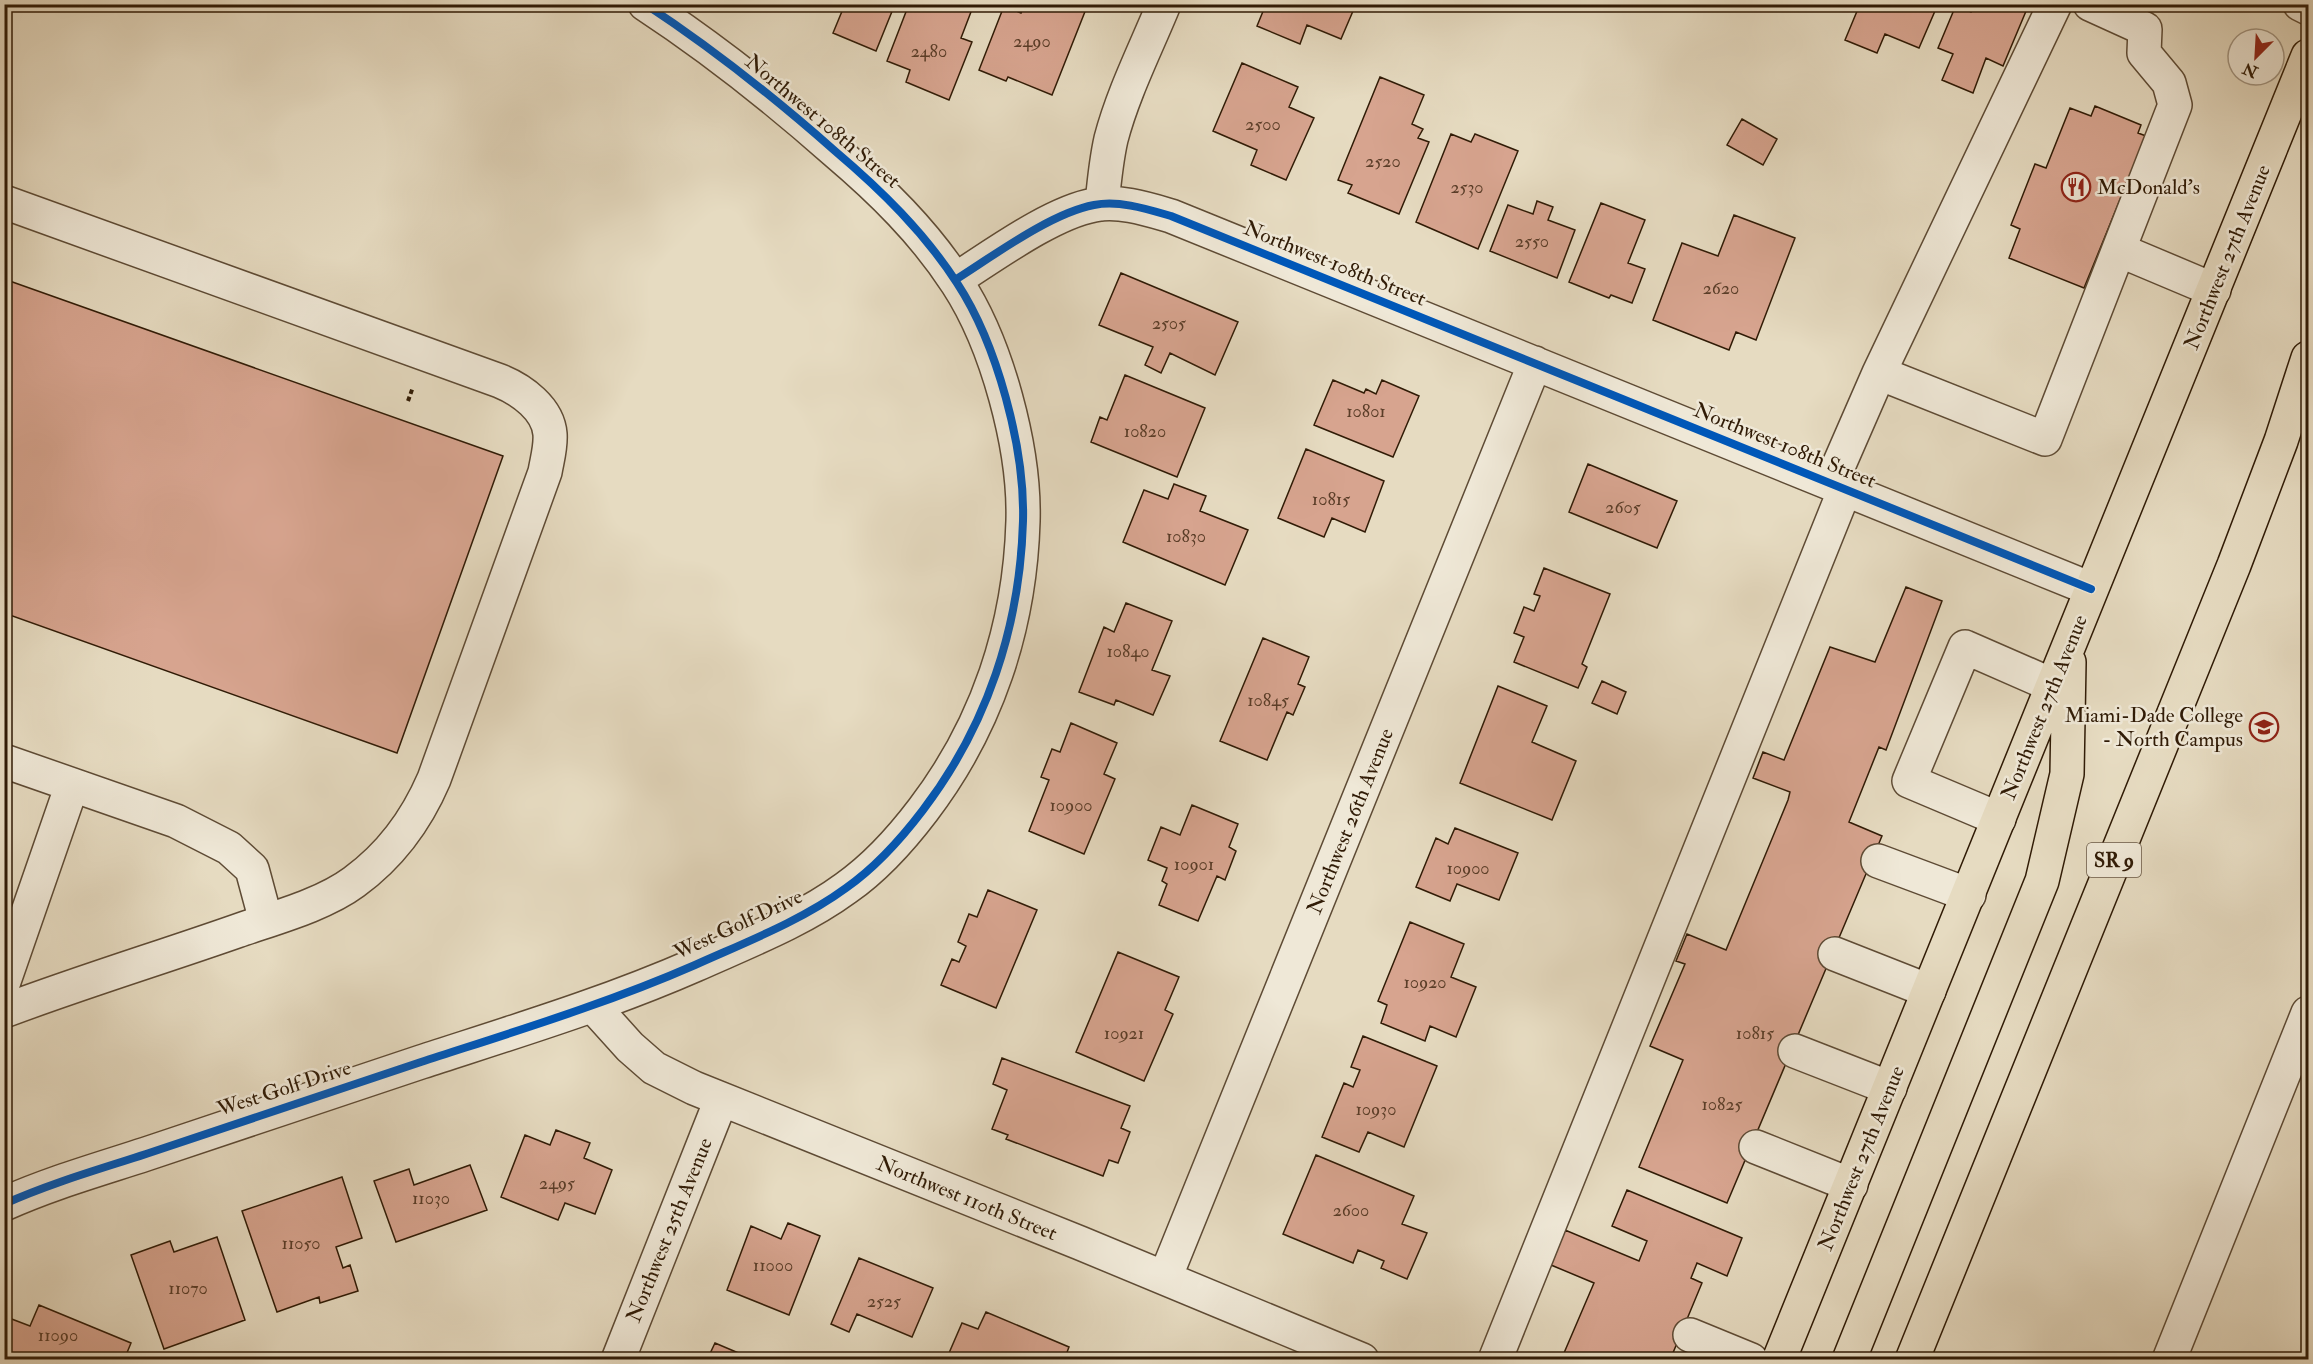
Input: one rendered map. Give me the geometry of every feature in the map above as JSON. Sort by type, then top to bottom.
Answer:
[{"type":"main road","name":"Northwest 27th Avenue","points":[[1779,1359],[2308,56]]},
{"type":"main road","name":"SR 9","points":[[1912,1359],[2234,565],[2281,441],[2308,358]]},
{"type":"main road","points":[[1849,1359],[2042,881],[2067,774],[2070,642]]},
{"type":"street","name":"Northwest 108th Street","points":[[645,4],[777,101],[848,161],[914,226],[955,280],[1073,210],[1102,204],[1147,209],[1171,216],[2091,589]]},
{"type":"street","points":[[1102,204],[1111,138],[1164,4]]},
{"type":"street","points":[[1495,1359],[1838,486],[1879,373],[2055,4]]},
{"type":"street","points":[[1879,373],[2045,439],[2175,105],[2169,83],[2144,53],[2145,29],[2090,4]]},
{"type":"street","points":[[2300,4],[2308,8]]},
{"type":"street","points":[[4,202],[500,381],[517,389],[535,404],[548,423],[550,434],[545,472],[441,761],[418,813],[391,849],[352,884],[324,898],[266,921],[4,1011]]},
{"type":"street","points":[[2119,250],[2214,290]]},
{"type":"street","name":"West Golf Drive","points":[[4,1204],[64,1179],[143,1155],[305,1099],[495,1040],[656,982],[768,932],[815,908],[847,888],[880,860],[912,824],[952,769],[977,723],[1004,654],[1020,567],[1023,509],[1020,475],[1006,403],[981,328],[955,280]]},
{"type":"street","name":"Northwest 26th Avenue","points":[[1165,1278],[1536,363]]},
{"type":"street","points":[[1999,819],[1909,781],[1965,647],[2052,685]]},
{"type":"street","points":[[4,761],[176,821],[230,848],[252,868],[266,921]]},
{"type":"street","points":[[4,981],[72,785]]},
{"type":"street","points":[[1878,861],[1969,895]]},
{"type":"street","points":[[1835,954],[1929,991]]},
{"type":"street","name":"Northwest 110th Street","points":[[593,1006],[630,1047],[654,1068],[721,1100],[1362,1359]]},
{"type":"street","points":[[2169,1359],[2308,1013]]},
{"type":"street","points":[[1795,1051],[1890,1088]]},
{"type":"street","name":"Northwest 25th Avenue","points":[[618,1359],[721,1100]]},
{"type":"street","points":[[1756,1147],[1851,1185]]},
{"type":"street","points":[[1690,1335],[1751,1359]]},
{"type":"building","points":[[845,4],[895,4],[876,51],[833,33]]},
{"type":"building","points":[[909,4],[974,4],[961,38],[972,42],[949,100],[906,82],[910,70],[887,61]]},
{"type":"building","points":[[1025,4],[1055,6],[1055,4],[1088,4],[1052,95],[1008,77],[1006,81],[979,70],[1004,6],[1021,13]]},
{"type":"building","points":[[1266,4],[1356,4],[1341,39],[1307,25],[1300,44],[1257,26]]},
{"type":"building","points":[[1860,4],[1938,4],[1919,48],[1885,34],[1877,53],[1845,40]]},
{"type":"building","points":[[1974,4],[2029,4],[2003,66],[1986,58],[1973,93],[1942,80],[1953,54],[1938,48],[1956,5],[1971,12]]},
{"type":"building","points":[[1242,63],[1298,87],[1289,107],[1314,118],[1286,180],[1251,165],[1257,150],[1213,131]]},
{"type":"building","points":[[1380,77],[1424,95],[1412,124],[1423,129],[1418,138],[1429,142],[1399,214],[1348,193],[1352,185],[1338,180]]},
{"type":"building","name":"McDonald's","points":[[2095,106],[2141,125],[2138,133],[2146,136],[2084,288],[2009,258],[2020,229],[2011,225],[2035,164],[2046,168],[2070,108],[2091,116]]},
{"type":"building","points":[[1742,119],[1777,139],[1763,165],[1727,145]]},
{"type":"building","points":[[1451,134],[1471,142],[1475,134],[1518,151],[1478,249],[1416,222]]},
{"type":"building","points":[[1537,201],[1553,207],[1548,220],[1575,230],[1557,278],[1490,251],[1508,205],[1533,214]]},
{"type":"building","points":[[1601,203],[1645,220],[1628,263],[1645,269],[1632,303],[1611,295],[1609,298],[1569,282]]},
{"type":"building","points":[[1734,215],[1795,238],[1756,340],[1736,332],[1729,350],[1653,320],[1682,243],[1718,256]]},
{"type":"building","points":[[1121,273],[1238,322],[1215,375],[1170,353],[1161,373],[1145,365],[1153,347],[1099,325]]},
{"type":"building","points":[[4,279],[503,456],[397,753],[4,613]]},
{"type":"building","points":[[1125,375],[1205,408],[1177,477],[1091,442],[1100,417],[1107,420]]},
{"type":"building","points":[[1333,380],[1364,393],[1366,389],[1376,394],[1382,380],[1419,396],[1393,457],[1314,425]]},
{"type":"building","points":[[1306,449],[1384,481],[1365,532],[1332,518],[1324,537],[1278,518]]},
{"type":"building","points":[[1588,464],[1677,501],[1657,548],[1569,512]]},
{"type":"building","points":[[1174,484],[1206,496],[1200,511],[1248,530],[1225,585],[1123,542],[1144,490],[1168,499]]},
{"type":"building","points":[[1544,568],[1610,594],[1582,664],[1587,667],[1578,688],[1514,662],[1524,637],[1514,633],[1524,607],[1534,611],[1540,596],[1534,594]]},
{"type":"building","points":[[1906,587],[1942,601],[1886,750],[1879,747],[1849,822],[1882,836],[1727,1203],[1639,1167],[1683,1060],[1650,1046],[1685,964],[1676,961],[1687,934],[1726,950],[1788,800],[1790,792],[1753,778],[1763,752],[1784,760],[1830,647],[1875,662]]},
{"type":"building","points":[[1126,603],[1172,621],[1152,670],[1170,676],[1153,715],[1116,700],[1114,705],[1079,692],[1104,627],[1114,632]]},
{"type":"building","points":[[1263,638],[1309,657],[1298,684],[1305,687],[1293,715],[1287,712],[1267,760],[1220,741]]},
{"type":"building","points":[[1602,681],[1626,692],[1617,714],[1592,703]]},
{"type":"building","points":[[1498,686],[1547,706],[1532,742],[1576,761],[1552,820],[1460,783]]},
{"type":"building","points":[[1071,723],[1117,743],[1104,774],[1115,779],[1084,854],[1029,831],[1049,780],[1041,777],[1052,749],[1060,752]]},
{"type":"building","points":[[1192,805],[1238,824],[1229,847],[1236,851],[1225,880],[1217,876],[1198,921],[1159,905],[1167,884],[1162,881],[1167,868],[1148,860],[1161,827],[1180,835]]},
{"type":"building","points":[[1455,828],[1518,853],[1499,900],[1457,884],[1450,901],[1416,887],[1436,838],[1448,844]]},
{"type":"building","points":[[988,890],[1037,910],[996,1008],[941,985],[952,959],[959,962],[966,946],[958,942],[969,914],[977,917]]},
{"type":"building","points":[[1410,922],[1464,944],[1451,977],[1476,987],[1456,1037],[1430,1026],[1425,1041],[1381,1023],[1387,1005],[1378,1001]]},
{"type":"building","points":[[1118,952],[1179,977],[1165,1010],[1173,1014],[1144,1081],[1076,1052]]},
{"type":"building","points":[[1363,1036],[1437,1066],[1404,1147],[1368,1132],[1359,1152],[1322,1137],[1344,1083],[1353,1087],[1360,1070],[1351,1067]]},
{"type":"building","points":[[1002,1058],[1130,1106],[1121,1128],[1130,1132],[1118,1163],[1109,1160],[1103,1176],[1006,1139],[1008,1135],[992,1129],[1007,1090],[993,1084]]},
{"type":"building","points":[[556,1130],[590,1143],[584,1158],[612,1170],[595,1214],[565,1203],[558,1220],[501,1197],[525,1135],[550,1145]]},
{"type":"building","points":[[1316,1155],[1414,1196],[1402,1224],[1427,1233],[1407,1279],[1381,1268],[1384,1261],[1358,1250],[1353,1263],[1283,1234]]},
{"type":"building","points":[[470,1165],[487,1210],[396,1242],[374,1181],[409,1169],[414,1185]]},
{"type":"building","points":[[342,1177],[362,1238],[336,1247],[343,1268],[350,1265],[358,1291],[320,1303],[319,1297],[277,1312],[242,1211]]},
{"type":"building","points":[[1627,1190],[1742,1238],[1727,1276],[1697,1263],[1691,1278],[1702,1283],[1670,1360],[1561,1360],[1594,1283],[1551,1265],[1565,1230],[1639,1261],[1647,1241],[1612,1226]]},
{"type":"building","points":[[788,1223],[820,1236],[789,1315],[727,1290],[751,1226],[781,1239]]},
{"type":"building","points":[[217,1237],[245,1320],[164,1349],[131,1255],[170,1241],[174,1252]]},
{"type":"building","points":[[859,1258],[933,1288],[912,1337],[857,1314],[849,1332],[831,1324]]},
{"type":"building","points":[[39,1305],[131,1343],[124,1360],[10,1360],[4,1357],[4,1327],[9,1318],[30,1326]]},
{"type":"building","points":[[986,1312],[1069,1347],[1064,1360],[946,1360],[962,1323],[978,1329]]},
{"type":"building","points":[[715,1343],[755,1360],[707,1360]]},
{"type":"cycle path","points":[[4,1204],[74,1177],[593,1005],[695,965],[773,930],[829,900],[878,862],[923,810],[946,778],[965,744],[982,710],[1007,637],[1015,599],[1023,521],[1022,492],[1014,430],[996,366],[984,336],[971,308],[944,264],[885,196],[766,93],[695,38],[645,4]]},
{"type":"cycle path","points":[[955,280],[1023,236],[1077,210],[1094,205],[1113,204],[1133,206],[1171,216],[2091,589]]},
{"type":"place","name":"McDonald's","points":[[2076,187]]},
{"type":"place","name":"Miami-Dade College - North Campus","points":[[2264,727]]}]
